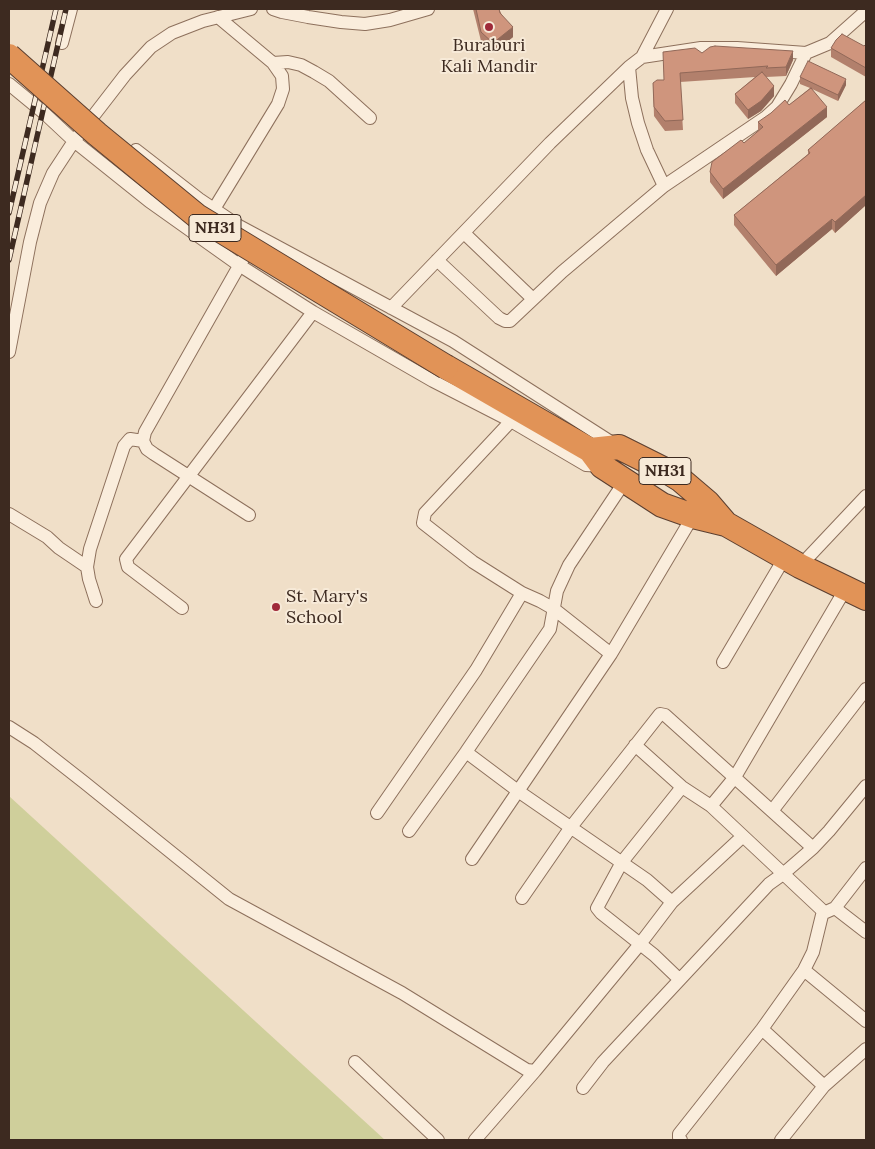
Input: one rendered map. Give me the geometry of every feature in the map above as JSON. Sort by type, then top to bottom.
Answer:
[{"type":"highway","name":"NH31","points":[[9,56],[97,134],[197,216],[596,458],[625,481],[662,505],[693,516],[726,524],[856,593]]},
{"type":"highway","name":"NH31","points":[[596,458],[619,447],[663,469],[681,480],[708,503],[726,524]]},
{"type":"highway","name":"NH31","points":[[648,496],[642,481],[650,470],[663,469]]},
{"type":"street","points":[[62,43],[71,9]]},
{"type":"street","points":[[9,352],[30,242],[40,203],[53,173],[74,141],[125,75],[151,47],[172,33],[218,17],[252,9]]},
{"type":"street","points":[[273,9],[308,17],[365,24],[390,20],[428,9]]},
{"type":"street","points":[[391,308],[550,143],[629,67],[642,57],[667,9]]},
{"type":"street","points":[[642,57],[701,48],[738,48],[806,53],[830,43],[866,11]]},
{"type":"street","points":[[214,209],[278,104],[282,89],[282,76],[273,63],[218,17]]},
{"type":"street","points":[[437,260],[499,318],[510,321],[533,298],[664,186],[766,117],[778,106],[792,84],[806,53]]},
{"type":"street","points":[[273,63],[288,62],[301,65],[314,72],[329,81],[370,118]]},
{"type":"street","points":[[629,67],[632,98],[638,123],[664,186]]},
{"type":"street","points":[[9,84],[74,141],[149,201],[239,265],[313,312],[433,381],[511,421],[586,465],[596,458]]},
{"type":"street","points":[[136,150],[199,199],[240,226],[453,341],[619,447]]},
{"type":"street","points":[[464,233],[533,298]]},
{"type":"street","points":[[249,514],[147,449],[144,442],[145,432],[239,265],[259,236]]},
{"type":"street","points":[[182,608],[128,567],[126,559],[313,312]]},
{"type":"street","points":[[511,421],[425,513],[423,523],[473,562],[522,593],[554,609],[612,654]]},
{"type":"street","points":[[96,601],[87,567],[90,549],[124,446],[130,439],[144,442]]},
{"type":"street","points":[[409,831],[466,752],[550,628],[557,591],[569,565],[625,481]]},
{"type":"street","points":[[723,662],[793,561],[866,496]]},
{"type":"street","points":[[9,514],[47,537],[59,548],[87,567]]},
{"type":"street","points":[[472,859],[612,654],[693,516]]},
{"type":"street","points":[[377,813],[476,670],[522,593]]},
{"type":"street","points":[[711,806],[735,777],[856,593]]},
{"type":"street","points":[[772,811],[866,690]]},
{"type":"street","points":[[522,898],[571,827],[658,715],[664,714],[813,848]]},
{"type":"street","points":[[9,727],[34,743],[229,899],[402,993],[527,1070],[535,1072]]},
{"type":"street","points":[[635,745],[682,787],[711,806],[783,874],[829,909],[866,932]]},
{"type":"street","points":[[466,752],[518,791],[647,880],[672,902]]},
{"type":"street","points":[[583,1088],[603,1062],[679,979],[769,884],[813,848],[866,786]]},
{"type":"street","points":[[679,979],[654,954],[600,913],[597,908],[622,862],[682,787]]},
{"type":"street","points":[[475,1140],[535,1072],[672,902],[742,837]]},
{"type":"street","points":[[681,1140],[679,1134],[762,1029],[804,970],[813,952],[829,909],[866,868]]},
{"type":"street","points":[[804,970],[866,1020]]},
{"type":"street","points":[[762,1029],[824,1086]]},
{"type":"street","points":[[781,1140],[824,1086],[866,1049]]},
{"type":"street","points":[[355,1062],[438,1140]]},
{"type":"green space","points":[[9,796],[385,1140],[9,1140]]},
{"type":"building","points":[[476,9],[499,9],[500,13],[513,27],[493,43],[481,32]]},
{"type":"building","points":[[842,34],[864,46],[866,44],[866,68],[831,48]]},
{"type":"building","points":[[715,46],[793,51],[786,67],[766,68],[768,66],[680,73],[683,120],[665,121],[654,107],[653,83],[657,80],[664,80],[663,52],[695,48],[702,53]]},
{"type":"building","points":[[808,61],[846,79],[838,95],[800,77]]},
{"type":"building","points":[[762,72],[774,86],[761,101],[748,110],[735,94]]},
{"type":"building","points":[[811,88],[827,107],[723,189],[710,172],[712,162],[741,140],[744,143],[763,127],[758,122],[785,100],[789,105]]},
{"type":"building","points":[[866,100],[866,195],[835,222],[832,219],[776,265],[734,215],[810,153],[808,150]]},
{"type":"railway","points":[[9,213],[56,9]]},
{"type":"railway","points":[[9,260],[66,9]]},
{"type":"place","name":"Buraburi Kali Mandir","points":[[489,27]]},
{"type":"place","name":"St. Mary's School","points":[[276,607]]}]
